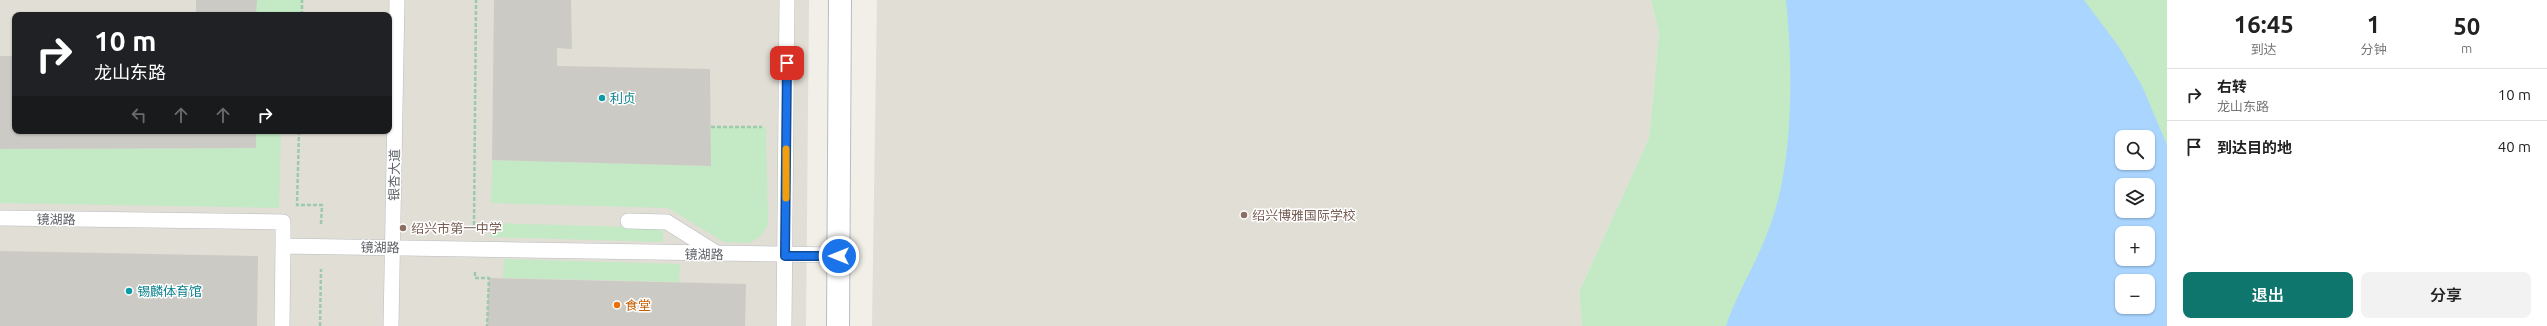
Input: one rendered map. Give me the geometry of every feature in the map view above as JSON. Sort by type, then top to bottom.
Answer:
[{"type":"street","points":[[838,326],[840,0]]},
{"type":"lane","name":"银杏大道","points":[[391,326],[397,0]]},
{"type":"lane","points":[[784,326],[787,0]]},
{"type":"lane","name":"镜湖路","points":[[0,218],[283,222],[283,246],[839,256]]},
{"type":"lane","points":[[628,221],[667,222],[719,254]]},
{"type":"lane","points":[[282,326],[283,246]]},
{"type":"path","points":[[302,0],[302,12]]},
{"type":"path","points":[[476,0],[474,249],[475,278],[488,278],[487,326]]},
{"type":"path","points":[[711,127],[786,127]]},
{"type":"shaded area","name":"绍兴市第一中学","points":[[0,0],[809,0],[806,326],[0,326]]},
{"type":"shaded area","name":"绍兴博雅国际学校","points":[[877,0],[1651,0],[1659,33],[1649,138],[1579,292],[1582,326],[872,326]]},
{"type":"green space","points":[[257,0],[302,0],[302,12],[256,12]]},
{"type":"green space","points":[[1651,0],[2167,0],[2167,326],[1582,326],[1579,292],[1649,138],[1659,33]]},
{"type":"green space","points":[[711,127],[766,127],[768,225],[760,237],[749,243],[724,242],[668,208],[491,203],[492,160],[711,166]]},
{"type":"green space","points":[[256,134],[281,134],[279,208],[0,203],[0,149],[255,148]]},
{"type":"green space","points":[[491,223],[663,228],[663,242],[490,237]]},
{"type":"green space","points":[[504,259],[680,264],[679,282],[503,278]]},
{"type":"water","points":[[1786,0],[2084,0],[2119,47],[2142,86],[2167,145],[2167,326],[1726,326],[1736,300],[1761,249],[1779,198],[1788,142],[1790,113],[1790,54]]},
{"type":"building","points":[[196,0],[257,0],[256,12],[196,12]]},
{"type":"building","name":"利贞","points":[[494,0],[571,0],[572,49],[557,48],[557,66],[710,69],[711,166],[492,160]]},
{"type":"building","points":[[0,56],[12,56],[12,134],[256,134],[256,148],[0,149]]},
{"type":"building","name":"锡麟体育馆","points":[[0,251],[258,256],[257,326],[0,326]]},
{"type":"building","name":"食堂","points":[[489,278],[746,284],[745,326],[487,326]]},
{"type":"slow traffic","points":[[786,149],[786,198]]},
{"type":"place","name":"利贞","points":[[602,98]]},
{"type":"place","name":"绍兴博雅国际学校","points":[[1244,215]]},
{"type":"place","name":"绍兴市第一中学","points":[[403,228]]},
{"type":"place","name":"锡麟体育馆","points":[[129,291]]},
{"type":"place","name":"食堂","points":[[617,305]]},
{"type":"route","points":[[787,63],[785,256],[839,256]]}]
